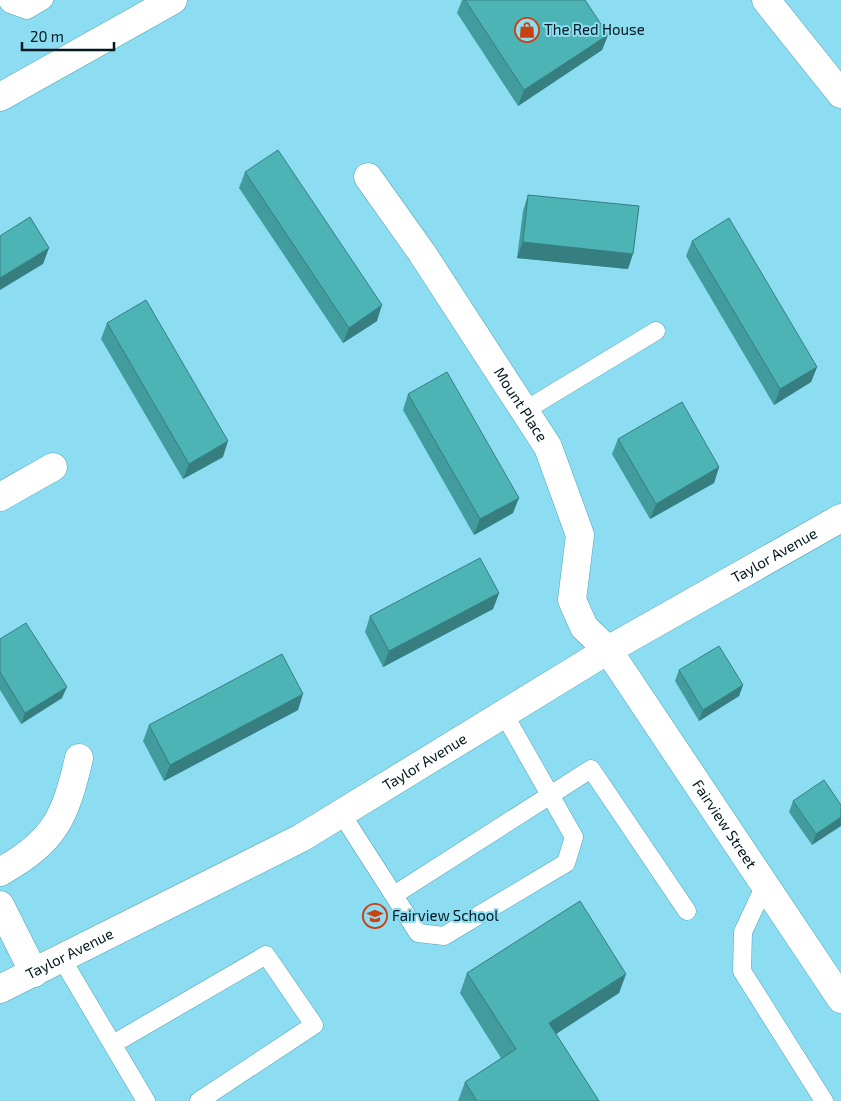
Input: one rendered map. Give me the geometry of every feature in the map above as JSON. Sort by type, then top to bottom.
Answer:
[{"type":"street","points":[[1,94],[173,0]]},
{"type":"street","points":[[766,0],[841,94]]},
{"type":"street","name":"Mount Place","points":[[368,177],[422,253],[548,447],[580,535],[572,600],[584,627],[608,650]]},
{"type":"street","points":[[0,497],[53,467]]},
{"type":"street","name":"Taylor Avenue","points":[[0,989],[301,838],[608,650],[841,518]]},
{"type":"street","name":"Fairview Street","points":[[608,650],[841,999]]},
{"type":"street","points":[[0,872],[26,858],[55,829],[71,794],[79,758]]},
{"type":"street","points":[[0,905],[34,973]]},
{"type":"lane","points":[[7,0],[10,4],[27,10],[44,0]]},
{"type":"lane","points":[[524,411],[656,332]]},
{"type":"lane","points":[[341,813],[418,933],[444,936],[566,863],[574,837],[504,714]]},
{"type":"lane","points":[[394,895],[591,769],[687,911]]},
{"type":"lane","points":[[765,885],[743,932],[742,971],[824,1101]]},
{"type":"lane","points":[[113,1044],[266,954],[314,1025],[199,1101]]},
{"type":"lane","points":[[62,959],[146,1101]]},
{"type":"building","points":[[465,0],[585,0],[608,35],[524,90]]},
{"type":"building","points":[[278,150],[382,305],[349,328],[245,172]]},
{"type":"building","points":[[528,195],[639,206],[633,254],[523,242]]},
{"type":"building","points":[[30,217],[49,248],[0,278],[0,236]]},
{"type":"building","points":[[729,218],[817,367],[780,389],[692,241]]},
{"type":"building","points":[[146,300],[228,441],[189,464],[107,323]]},
{"type":"building","points":[[447,372],[519,498],[480,519],[408,394]]},
{"type":"building","points":[[682,402],[719,467],[656,504],[618,439]]},
{"type":"building","points":[[480,558],[499,593],[389,651],[370,616]]},
{"type":"building","points":[[26,623],[67,687],[25,713],[0,672],[0,639]]},
{"type":"building","points":[[719,646],[743,685],[703,710],[679,670]]},
{"type":"building","points":[[282,654],[303,694],[170,765],[149,725]]},
{"type":"building","points":[[824,780],[841,805],[841,817],[816,834],[793,801]]},
{"type":"building","points":[[580,901],[626,974],[549,1023],[599,1101],[477,1101],[465,1082],[516,1049],[467,973]]},
{"type":"place","name":"The Red House","points":[[527,30]]},
{"type":"place","name":"Fairview School","points":[[375,916]]}]
